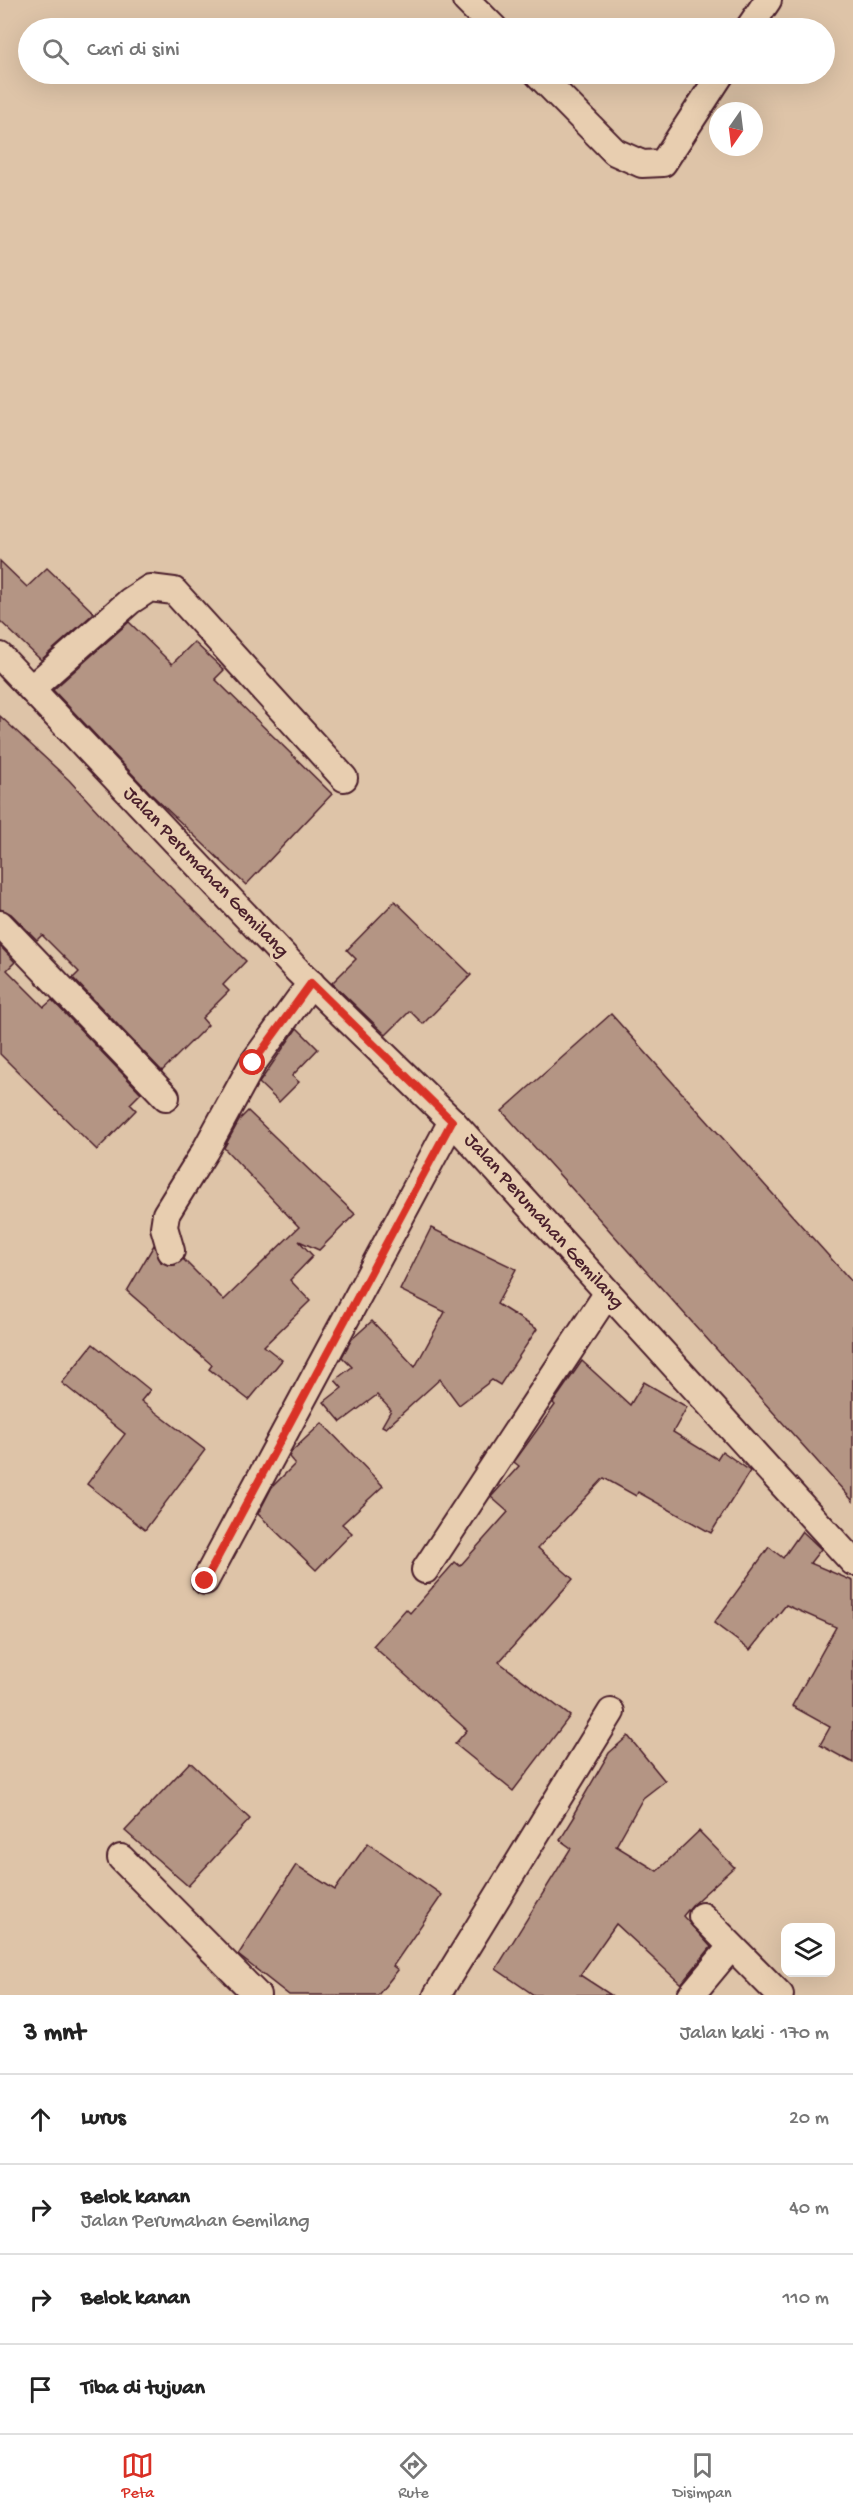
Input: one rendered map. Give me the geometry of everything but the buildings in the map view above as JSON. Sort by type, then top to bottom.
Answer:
[{"type":"street","points":[[466,0],[484,18]]},
{"type":"street","points":[[756,18],[768,0]]},
{"type":"street","points":[[548,84],[615,153],[642,164],[663,163],[714,84]]},
{"type":"street","points":[[32,688],[130,602],[150,588],[174,591],[344,778]]},
{"type":"street","name":"Jalan Perumahan Gemilang","points":[[0,656],[127,793],[305,977],[452,1121],[853,1562]]},
{"type":"street","points":[[0,924],[166,1097]]},
{"type":"street","points":[[171,1251],[164,1227],[166,1214],[206,1151],[253,1063],[305,977]]},
{"type":"street","points":[[205,1581],[452,1121]]},
{"type":"street","points":[[425,1570],[607,1294]]},
{"type":"street","points":[[437,1995],[611,1712]]},
{"type":"street","points":[[121,1858],[257,1995]]},
{"type":"street","points":[[702,1916],[780,1995]]},
{"type":"street","points":[[691,1995],[731,1947]]},
{"type":"route","points":[[205,1581],[452,1121],[311,983],[253,1063]]}]
